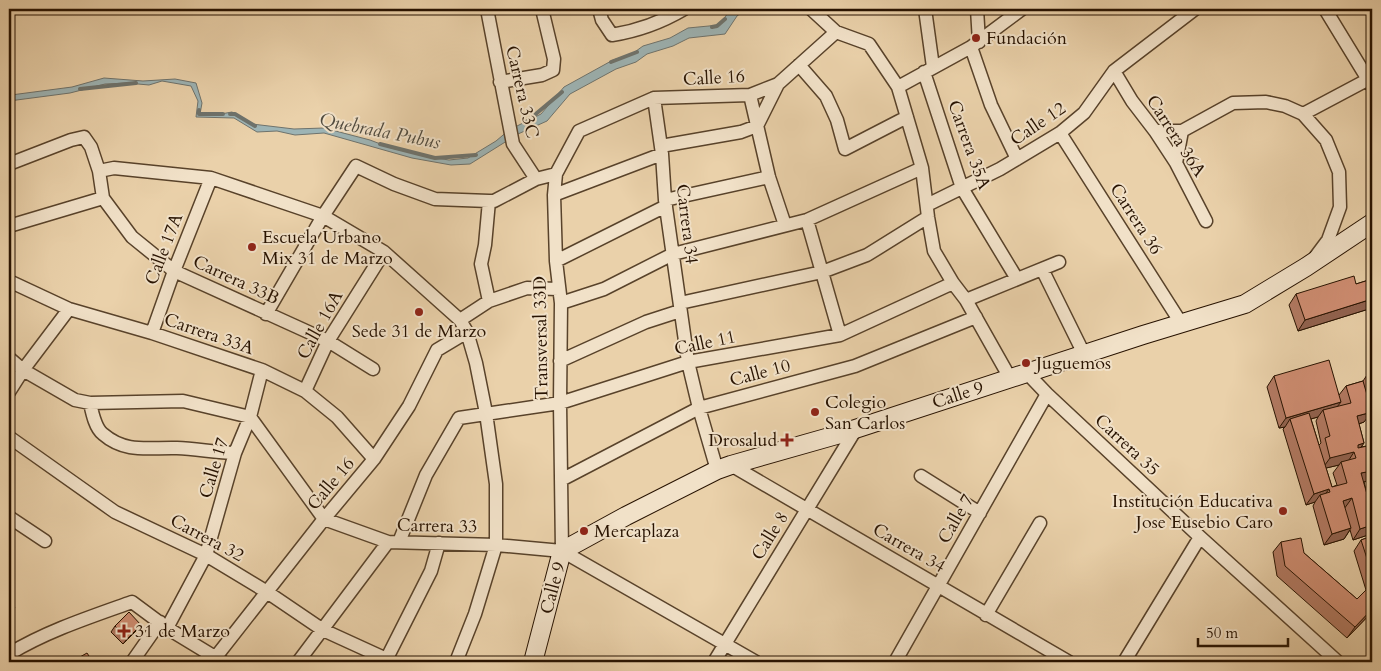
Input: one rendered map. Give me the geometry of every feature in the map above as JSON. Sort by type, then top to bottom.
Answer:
[{"type":"street","name":"Carrera 33C","points":[[487,9],[513,144],[536,179]]},
{"type":"street","points":[[500,82],[542,75],[553,70],[554,59],[542,9]]},
{"type":"street","points":[[599,9],[602,20],[612,34],[633,31],[676,11]]},
{"type":"street","points":[[811,9],[836,32],[869,44],[898,87],[922,168],[934,251],[966,300],[1010,378]]},
{"type":"street","name":"Carrera 35A","points":[[924,9],[928,69],[962,188],[1017,279]]},
{"type":"street","points":[[977,9],[975,44],[992,105],[1017,159]]},
{"type":"street","points":[[898,87],[975,44],[1022,9]]},
{"type":"street","name":"Calle 12","points":[[560,361],[680,307],[822,272],[867,255],[962,188],[1017,159],[1060,133],[1084,113],[1114,72],[1195,9]]},
{"type":"street","points":[[1303,114],[1370,83],[1325,9]]},
{"type":"street","name":"Calle 16","points":[[579,131],[654,98],[750,95],[778,84],[836,32]]},
{"type":"street","points":[[799,65],[826,96],[837,120],[845,148],[907,118]]},
{"type":"street","name":"Carrera 36A","points":[[1114,72],[1176,163],[1206,220]]},
{"type":"street","points":[[554,194],[662,150],[741,132],[757,126],[778,84]]},
{"type":"street","points":[[750,95],[769,177],[785,224]]},
{"type":"street","name":"Carrera 34","points":[[654,98],[662,150],[666,203],[688,362],[699,408],[724,467],[807,510],[1069,662]]},
{"type":"street","points":[[1156,131],[1182,131],[1232,103],[1266,102],[1285,106],[1303,114],[1326,140],[1339,172],[1340,207],[1328,240],[1306,267]]},
{"type":"street","name":"Transversal 33D","points":[[562,551],[561,302],[556,262],[554,194],[556,174],[579,131]]},
{"type":"street","points":[[1176,163],[1182,131]]},
{"type":"street","name":"Carrera 36","points":[[1060,133],[1181,323]]},
{"type":"street","points":[[9,164],[71,140],[84,138],[91,147],[99,171],[103,198],[10,222]]},
{"type":"street","points":[[266,314],[323,216],[356,166],[394,184],[435,199],[494,201],[536,179],[556,174]]},
{"type":"street","points":[[99,171],[114,168],[211,178],[323,216],[384,252],[460,320],[467,332],[476,363],[486,413],[496,484],[496,545],[475,614],[456,662]]},
{"type":"street","points":[[561,302],[604,289],[673,254],[785,224],[807,220],[922,168]]},
{"type":"street","points":[[556,262],[666,203],[769,177]]},
{"type":"street","name":"Calle 17A","points":[[152,333],[211,178]]},
{"type":"street","name":"Carrera 33B","points":[[103,198],[132,237],[174,271],[328,341],[373,369]]},
{"type":"street","points":[[488,201],[485,245],[481,264],[489,301]]},
{"type":"street","points":[[807,220],[840,335]]},
{"type":"street","name":"Calle 9","points":[[533,662],[562,551],[626,516],[724,467],[856,428],[1245,304],[1306,267],[1372,223]]},
{"type":"street","name":"Calle 16A","points":[[305,391],[328,341],[384,252]]},
{"type":"street","points":[[966,300],[1058,262]]},
{"type":"street","points":[[1042,269],[1084,354]]},
{"type":"street","name":"Carrera 33A","points":[[9,281],[69,309],[152,333],[262,370],[305,391],[337,416],[374,459]]},
{"type":"street","name":"Calle 11","points":[[393,542],[426,475],[458,418],[560,403],[688,362],[840,335],[953,282]]},
{"type":"street","points":[[460,320],[489,301],[527,288],[558,290]]},
{"type":"street","points":[[9,392],[23,370],[69,309]]},
{"type":"street","name":"Calle 10","points":[[561,480],[699,408],[855,366],[976,317]]},
{"type":"street","name":"Calle 16","points":[[219,660],[267,592],[374,459],[409,406],[436,350],[467,332]]},
{"type":"street","points":[[9,358],[23,370],[75,400],[90,403],[183,401],[250,417],[324,519]]},
{"type":"street","name":"Calle 17","points":[[132,662],[164,625],[206,555],[235,453],[250,417],[262,370]]},
{"type":"street","name":"Carrera 35","points":[[1028,373],[1047,394],[1200,537],[1338,662]]},
{"type":"street","name":"Calle 7","points":[[895,662],[1047,394]]},
{"type":"street","points":[[90,403],[94,419],[101,433],[118,444],[141,449],[174,448],[235,453]]},
{"type":"street","name":"Calle 8","points":[[714,662],[856,428]]},
{"type":"street","name":"Carrera 32","points":[[9,437],[115,512],[206,555],[267,592],[323,630],[388,661]]},
{"type":"street","points":[[921,476],[980,513]]},
{"type":"street","points":[[9,517],[45,541]]},
{"type":"street","name":"Carrera 33","points":[[324,519],[393,542],[496,545],[562,551],[756,662]]},
{"type":"street","points":[[986,615],[1040,523]]},
{"type":"street","points":[[1124,662],[1200,537]]},
{"type":"street","points":[[298,662],[393,542]]},
{"type":"street","points":[[388,661],[430,571],[439,543]]},
{"type":"street","points":[[9,654],[26,644],[79,621],[132,602],[219,660]]},
{"type":"water","points":[[731,9],[746,9],[737,16],[725,34],[689,38],[673,46],[647,54],[636,62],[616,69],[570,94],[547,121],[518,134],[470,164],[451,165],[412,158],[324,133],[295,135],[277,131],[257,132],[234,118],[196,117],[198,101],[191,86],[162,81],[149,85],[105,84],[70,93],[9,101],[9,96],[11,95],[72,87],[104,78],[143,81],[175,79],[196,83],[202,103],[200,114],[215,115],[232,112],[252,124],[294,129],[324,128],[370,140],[391,148],[430,157],[449,160],[468,158],[496,141],[509,130],[541,114],[564,87],[613,60],[632,54],[643,46],[670,38],[688,28],[719,25]]},
{"type":"building","points":[[1354,276],[1356,284],[1372,279],[1372,299],[1305,320],[1296,294]]},
{"type":"building","points":[[1329,360],[1341,402],[1286,418],[1274,376]]},
{"type":"building","points":[[1372,374],[1372,394],[1367,375]]},
{"type":"building","points":[[1363,381],[1372,412],[1357,416],[1364,443],[1358,445],[1358,448],[1372,445],[1372,471],[1361,473],[1372,512],[1372,525],[1360,529],[1352,498],[1343,501],[1351,528],[1332,534],[1320,495],[1330,492],[1329,489],[1314,494],[1290,419],[1309,413],[1332,487],[1347,483],[1341,462],[1356,458],[1354,452],[1330,458],[1325,438],[1330,436],[1323,410],[1351,403],[1346,386]]},
{"type":"building","points":[[1372,536],[1372,574],[1361,540]]},
{"type":"building","points":[[1301,538],[1304,553],[1357,599],[1372,584],[1372,609],[1355,627],[1285,566],[1281,542]]},
{"type":"building","points":[[9,600],[15,608],[9,614]]},
{"type":"building","name":"31 de Marzo","points":[[129,612],[141,625],[127,639],[115,626]]},
{"type":"building","points":[[87,653],[93,662],[71,662]]},
{"type":"waterway","name":"Quebrada Pubus","points":[[712,27],[717,26],[725,19]]},
{"type":"waterway","name":"Quebrada Pubus","points":[[611,62],[637,52]]},
{"type":"waterway","name":"Quebrada Pubus","points":[[80,89],[136,83]]},
{"type":"waterway","name":"Quebrada Pubus","points":[[525,123],[562,92]]},
{"type":"waterway","name":"Quebrada Pubus","points":[[199,110],[199,114],[223,114]]},
{"type":"waterway","name":"Quebrada Pubus","points":[[230,114],[235,114],[255,126]]},
{"type":"waterway","name":"Quebrada Pubus","points":[[380,144],[435,158],[476,155]]},
{"type":"place","name":"Fundación","points":[[976,38]]},
{"type":"place","name":"Escuela Urbano Mix 31 de Marzo","points":[[252,247]]},
{"type":"place","name":"Sede 31 de Marzo","points":[[419,312]]},
{"type":"place","name":"Juguemos","points":[[1026,363]]},
{"type":"place","name":"Colegio San Carlos","points":[[815,412]]},
{"type":"place","name":"Drosalud","points":[[787,440]]},
{"type":"place","name":"Institución Educativa Jose Eusebio Caro","points":[[1283,511]]},
{"type":"place","name":"Mercaplaza","points":[[584,531]]},
{"type":"place","name":"31 de Marzo","points":[[124,631]]}]
